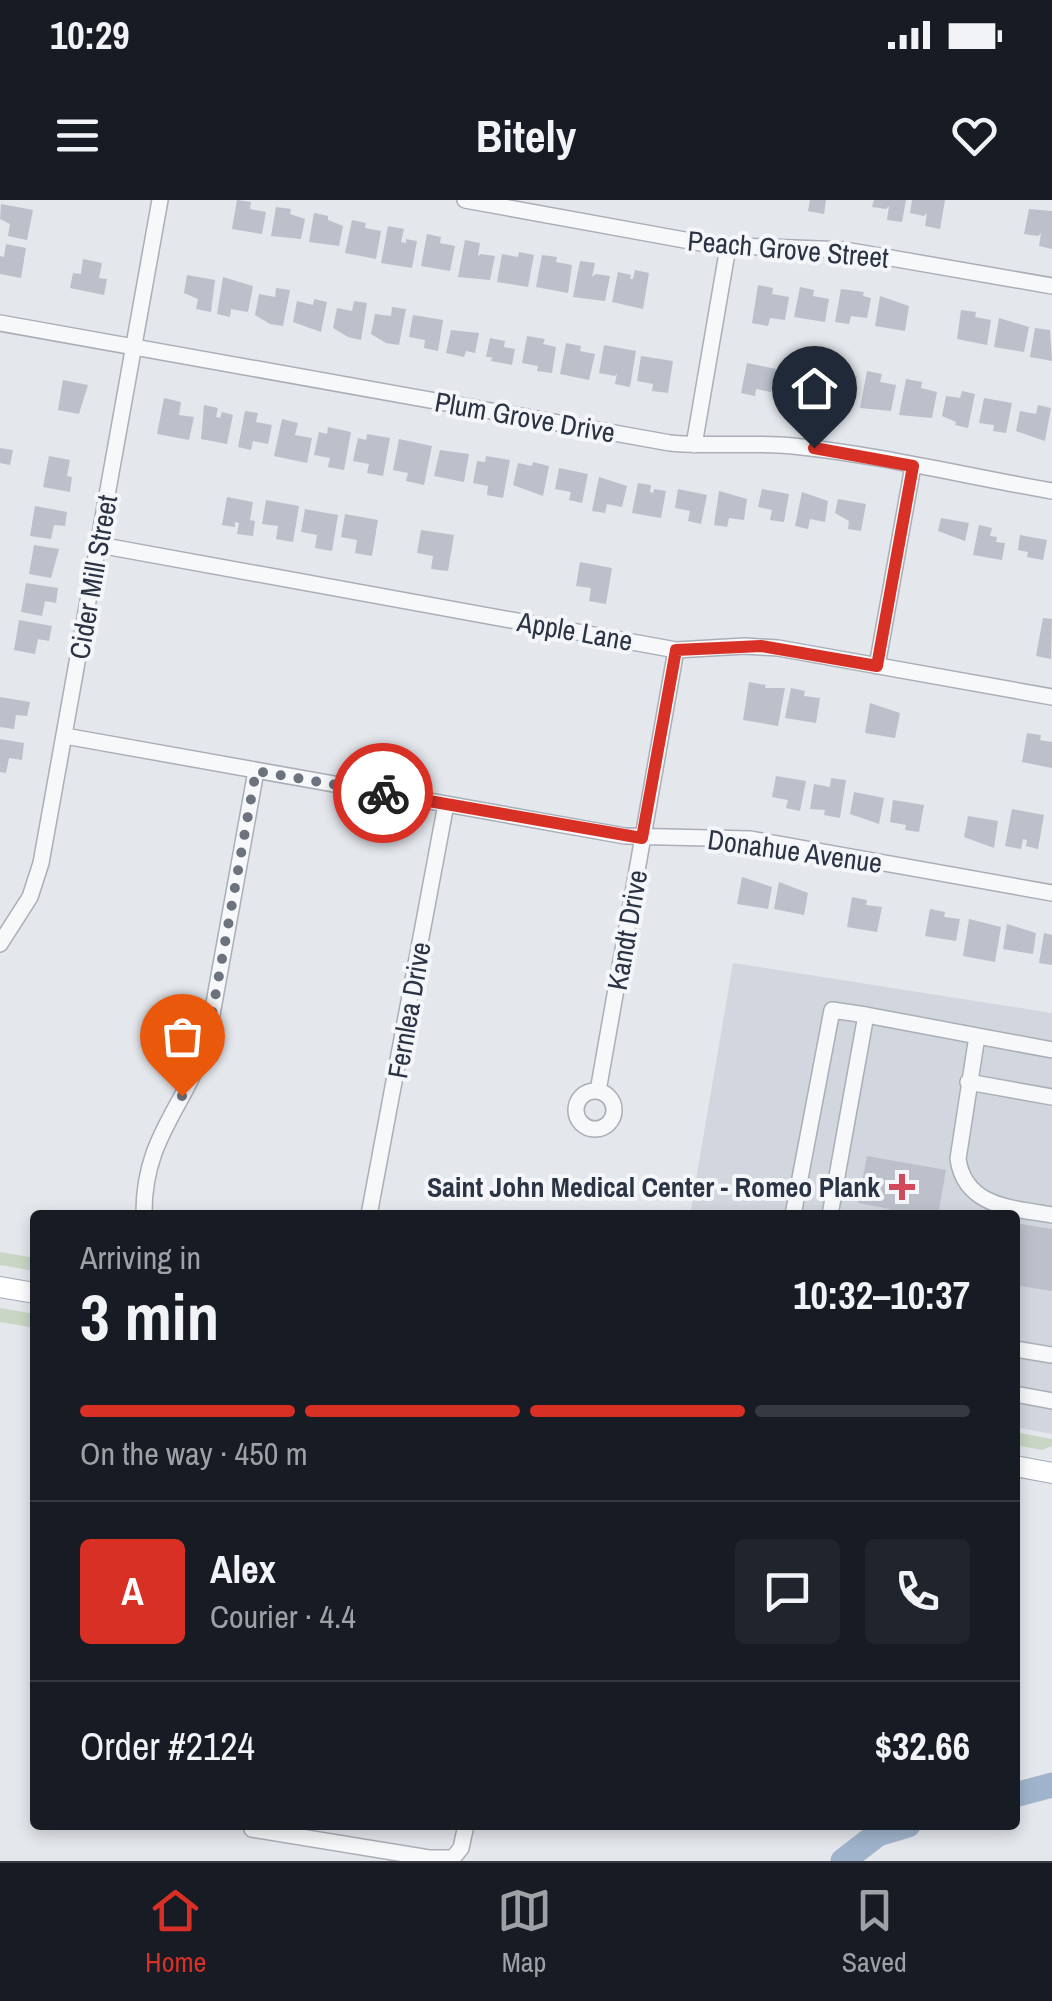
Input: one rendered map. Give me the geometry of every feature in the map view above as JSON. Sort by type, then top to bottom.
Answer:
[{"type":"main road","points":[[0,1287],[30,1292]]},
{"type":"main road","points":[[1020,1467],[1052,1473]]},
{"type":"street","name":"Cider Mill Street","points":[[0,944],[36,882],[66,736],[160,200]]},
{"type":"street","name":"Peach Grove Street","points":[[465,200],[554,208],[728,248],[845,250],[1052,286]]},
{"type":"street","points":[[694,445],[728,248]]},
{"type":"street","name":"Plum Grove Drive","points":[[0,323],[694,445],[789,446],[1052,491]]},
{"type":"street","points":[[877,666],[913,466]]},
{"type":"street","name":"Apple Lane","points":[[99,546],[676,650],[761,646],[1052,697]]},
{"type":"street","name":"Kandt Drive","points":[[598,1091],[676,650]]},
{"type":"street","name":"Donahue Avenue","points":[[66,736],[642,838],[716,836],[750,840],[1052,893]]},
{"type":"street","points":[[144,1210],[145,1178],[156,1140],[207,1042],[256,771]]},
{"type":"street","name":"Fernlea Drive","points":[[370,1210],[446,804]]},
{"type":"street","points":[[799,1210],[832,1010],[1052,1050]]},
{"type":"street","points":[[831,1210],[866,1016]]},
{"type":"street","points":[[977,1036],[958,1158],[960,1174],[980,1198],[996,1205],[1052,1214]]},
{"type":"street","points":[[968,1082],[1052,1097]]},
{"type":"street","points":[[1020,1350],[1052,1355]]},
{"type":"street","points":[[1020,1394],[1051,1397]]},
{"type":"street","points":[[258,1830],[429,1858],[453,1858],[461,1848],[465,1830]]},
{"type":"shaded area","points":[[733,963],[1052,1013],[1052,1434],[1020,1428],[1020,1210],[691,1210]]},
{"type":"green space","points":[[0,1252],[30,1257],[30,1270],[0,1265]]},
{"type":"green space","points":[[0,1308],[30,1313],[30,1327],[0,1322]]},
{"type":"green space","points":[[1020,1433],[1052,1439],[1052,1446],[1042,1450],[1020,1446]]},
{"type":"building","points":[[237,200],[251,202],[250,209],[266,212],[262,234],[232,229]]},
{"type":"building","points":[[810,200],[826,200],[824,214],[808,211]]},
{"type":"building","points":[[874,200],[906,200],[902,222],[887,220],[889,206],[872,207]]},
{"type":"building","points":[[912,200],[945,200],[940,229],[925,226],[927,213],[910,213]]},
{"type":"building","points":[[1,204],[33,210],[27,240],[8,236],[10,224],[0,219]]},
{"type":"building","points":[[276,207],[291,209],[290,214],[305,219],[301,239],[271,236]]},
{"type":"building","points":[[1029,209],[1052,211],[1052,249],[1039,246],[1041,233],[1024,234]]},
{"type":"building","points":[[314,213],[343,226],[339,246],[309,242]]},
{"type":"building","points":[[352,220],[381,231],[376,259],[345,253]]},
{"type":"building","points":[[388,226],[404,229],[401,242],[417,241],[412,268],[381,263]]},
{"type":"building","points":[[427,234],[441,237],[440,243],[455,246],[450,271],[421,266]]},
{"type":"building","points":[[465,240],[480,243],[478,256],[495,256],[490,280],[458,277]]},
{"type":"building","points":[[6,244],[26,248],[21,278],[0,274],[0,256],[4,257]]},
{"type":"building","points":[[519,252],[534,255],[528,287],[497,282],[502,254],[518,257]]},
{"type":"building","points":[[542,255],[572,265],[568,293],[536,287]]},
{"type":"building","points":[[83,259],[102,263],[99,278],[107,279],[104,295],[70,288],[73,273],[81,274]]},
{"type":"building","points":[[580,261],[595,263],[592,277],[610,276],[605,301],[573,297]]},
{"type":"building","points":[[635,270],[649,273],[643,309],[612,302],[618,272],[633,279]]},
{"type":"building","points":[[187,275],[215,280],[211,312],[196,309],[198,299],[184,293]]},
{"type":"building","points":[[223,277],[253,286],[248,312],[231,309],[230,317],[217,314]]},
{"type":"building","points":[[758,285],[773,288],[772,294],[789,297],[785,320],[770,318],[768,326],[752,323]]},
{"type":"building","points":[[800,287],[814,290],[813,296],[829,299],[825,322],[794,317]]},
{"type":"building","points":[[276,288],[290,290],[283,326],[255,315],[259,294],[275,297]]},
{"type":"building","points":[[841,289],[864,292],[863,296],[871,298],[867,318],[851,316],[849,324],[835,322]]},
{"type":"building","points":[[880,296],[909,306],[905,331],[875,326]]},
{"type":"building","points":[[314,299],[327,302],[321,332],[293,322],[297,301],[313,305]]},
{"type":"building","points":[[354,301],[367,303],[361,340],[333,328],[337,308],[352,311]]},
{"type":"building","points":[[392,307],[406,309],[399,345],[371,334],[375,314],[391,316]]},
{"type":"building","points":[[961,310],[991,320],[987,345],[957,339]]},
{"type":"building","points":[[413,315],[443,320],[438,351],[424,348],[425,340],[409,337]]},
{"type":"building","points":[[999,318],[1029,327],[1024,352],[994,347]]},
{"type":"building","points":[[1035,328],[1050,330],[1052,361],[1030,357]]},
{"type":"building","points":[[451,330],[479,333],[475,353],[466,351],[464,357],[446,353]]},
{"type":"building","points":[[527,336],[545,339],[543,344],[556,347],[552,373],[522,363]]},
{"type":"building","points":[[490,338],[505,341],[504,347],[515,349],[512,365],[486,357]]},
{"type":"building","points":[[566,343],[595,354],[589,380],[560,374]]},
{"type":"building","points":[[604,345],[636,351],[630,387],[615,384],[617,373],[599,373]]},
{"type":"building","points":[[641,356],[673,361],[668,393],[652,391],[653,384],[637,381]]},
{"type":"building","points":[[787,359],[818,365],[813,394],[796,386],[793,396],[780,394]]},
{"type":"building","points":[[747,363],[776,369],[771,392],[756,389],[755,396],[741,393]]},
{"type":"building","points":[[828,370],[857,376],[852,400],[818,400]]},
{"type":"building","points":[[867,371],[882,374],[880,382],[896,385],[891,411],[860,408]]},
{"type":"building","points":[[906,379],[922,382],[921,388],[937,392],[932,418],[899,415]]},
{"type":"building","points":[[63,380],[88,385],[79,414],[58,410]]},
{"type":"building","points":[[962,391],[975,394],[968,428],[942,416],[946,396],[960,398]]},
{"type":"building","points":[[164,398],[181,402],[179,415],[194,417],[189,440],[157,434]]},
{"type":"building","points":[[984,398],[1012,403],[1006,433],[993,431],[994,425],[979,423]]},
{"type":"building","points":[[204,405],[218,408],[216,417],[220,418],[222,412],[233,415],[227,444],[201,439]]},
{"type":"building","points":[[1038,405],[1051,408],[1045,441],[1016,431],[1020,411],[1036,414]]},
{"type":"building","points":[[245,411],[258,413],[256,422],[272,425],[268,444],[253,441],[251,450],[238,447]]},
{"type":"building","points":[[282,419],[298,423],[295,435],[312,438],[307,463],[274,456]]},
{"type":"building","points":[[328,427],[351,432],[344,470],[328,467],[330,458],[314,455],[319,432],[327,434]]},
{"type":"building","points":[[367,434],[390,438],[383,476],[367,473],[369,464],[353,461],[358,438],[366,440]]},
{"type":"building","points":[[399,439],[432,446],[424,485],[406,481],[408,473],[393,470]]},
{"type":"building","points":[[0,448],[13,450],[10,465],[0,463]]},
{"type":"building","points":[[440,450],[469,454],[464,482],[434,476]]},
{"type":"building","points":[[49,456],[70,460],[70,492],[43,487]]},
{"type":"building","points":[[486,456],[510,460],[503,498],[487,495],[488,486],[473,483],[477,461],[485,462]]},
{"type":"building","points":[[533,462],[549,466],[543,496],[513,485],[518,463],[532,466]]},
{"type":"building","points":[[559,468],[588,474],[582,503],[569,500],[571,492],[555,489]]},
{"type":"building","points":[[599,477],[627,486],[622,507],[607,504],[605,513],[592,511]]},
{"type":"building","points":[[638,483],[651,485],[653,493],[654,489],[666,491],[661,518],[632,513]]},
{"type":"building","points":[[678,489],[707,495],[701,524],[688,521],[690,511],[675,508]]},
{"type":"building","points":[[762,489],[789,494],[784,522],[770,520],[772,510],[758,507]]},
{"type":"building","points":[[719,491],[747,499],[744,520],[729,518],[727,527],[714,525]]},
{"type":"building","points":[[802,492],[828,501],[825,522],[810,519],[808,529],[795,526]]},
{"type":"building","points":[[227,497],[253,502],[253,536],[237,534],[239,523],[235,522],[235,527],[222,525]]},
{"type":"building","points":[[838,499],[866,504],[861,531],[848,529],[849,521],[835,513]]},
{"type":"building","points":[[266,500],[299,506],[293,542],[276,539],[278,526],[262,524]]},
{"type":"building","points":[[35,506],[67,512],[65,526],[54,525],[51,539],[30,536]]},
{"type":"building","points":[[305,509],[338,515],[332,551],[315,548],[317,535],[301,532]]},
{"type":"building","points":[[345,514],[378,520],[372,556],[355,553],[357,540],[341,537]]},
{"type":"building","points":[[941,518],[969,523],[965,541],[938,531]]},
{"type":"building","points":[[979,525],[992,528],[990,536],[1005,543],[1002,560],[973,555]]},
{"type":"building","points":[[421,530],[454,535],[448,571],[431,569],[433,556],[417,553]]},
{"type":"building","points":[[1020,535],[1047,540],[1043,560],[1027,557],[1028,552],[1018,550]]},
{"type":"building","points":[[34,545],[59,549],[51,578],[29,574]]},
{"type":"building","points":[[580,562],[612,568],[606,604],[589,601],[591,588],[576,586]]},
{"type":"building","points":[[26,583],[58,588],[56,603],[45,601],[42,616],[21,612]]},
{"type":"building","points":[[1043,618],[1052,619],[1051,659],[1036,656]]},
{"type":"building","points":[[19,620],[52,626],[49,641],[38,639],[35,654],[14,650]]},
{"type":"building","points":[[749,682],[766,685],[765,688],[785,688],[778,726],[743,720]]},
{"type":"building","points":[[791,688],[805,691],[804,696],[820,698],[816,723],[785,718]]},
{"type":"building","points":[[0,697],[30,702],[27,716],[16,715],[14,729],[0,727]]},
{"type":"building","points":[[870,703],[900,713],[895,738],[865,733]]},
{"type":"building","points":[[1027,733],[1052,742],[1052,768],[1022,762]]},
{"type":"building","points":[[0,739],[24,743],[22,760],[9,758],[6,773],[0,772]]},
{"type":"building","points":[[776,776],[806,781],[800,811],[786,808],[788,800],[772,797]]},
{"type":"building","points":[[831,778],[846,780],[840,818],[824,815],[825,810],[810,809],[814,784],[830,787]]},
{"type":"building","points":[[854,792],[884,798],[879,824],[850,814]]},
{"type":"building","points":[[893,800],[924,805],[919,832],[890,822]]},
{"type":"building","points":[[1012,809],[1044,815],[1038,849],[1026,846],[1027,840],[1023,839],[1021,849],[1005,846]]},
{"type":"building","points":[[968,816],[998,821],[994,848],[964,837]]},
{"type":"building","points":[[742,877],[772,887],[768,909],[737,904]]},
{"type":"building","points":[[779,882],[808,893],[804,915],[774,909]]},
{"type":"building","points":[[852,897],[867,900],[866,905],[882,907],[877,932],[847,927]]},
{"type":"building","points":[[930,909],[945,912],[944,917],[960,919],[956,941],[925,936]]},
{"type":"building","points":[[969,919],[1001,927],[995,962],[963,956]]},
{"type":"building","points":[[1007,924],[1036,933],[1033,954],[1003,949]]},
{"type":"building","points":[[1044,933],[1052,935],[1052,965],[1039,963]]},
{"type":"building","name":"Saint John Medical Center - Romeo Plank","points":[[867,1156],[946,1170],[939,1210],[890,1210],[858,1203]]},
{"type":"building","points":[[1020,1224],[1052,1229],[1052,1291],[1020,1286]]},
{"type":"waterway","points":[[1020,1794],[1052,1785]]},
{"type":"waterway","points":[[843,1861],[878,1834],[891,1830]]},
{"type":"way so far","points":[[182,1096],[207,1042],[256,771],[383,793]]},
{"type":"place","name":"Saint John Medical Center - Romeo Plank","points":[[902,1187]]},
{"type":"route","points":[[383,793],[642,838],[676,650],[761,646],[877,666],[913,466],[814,448]]}]
